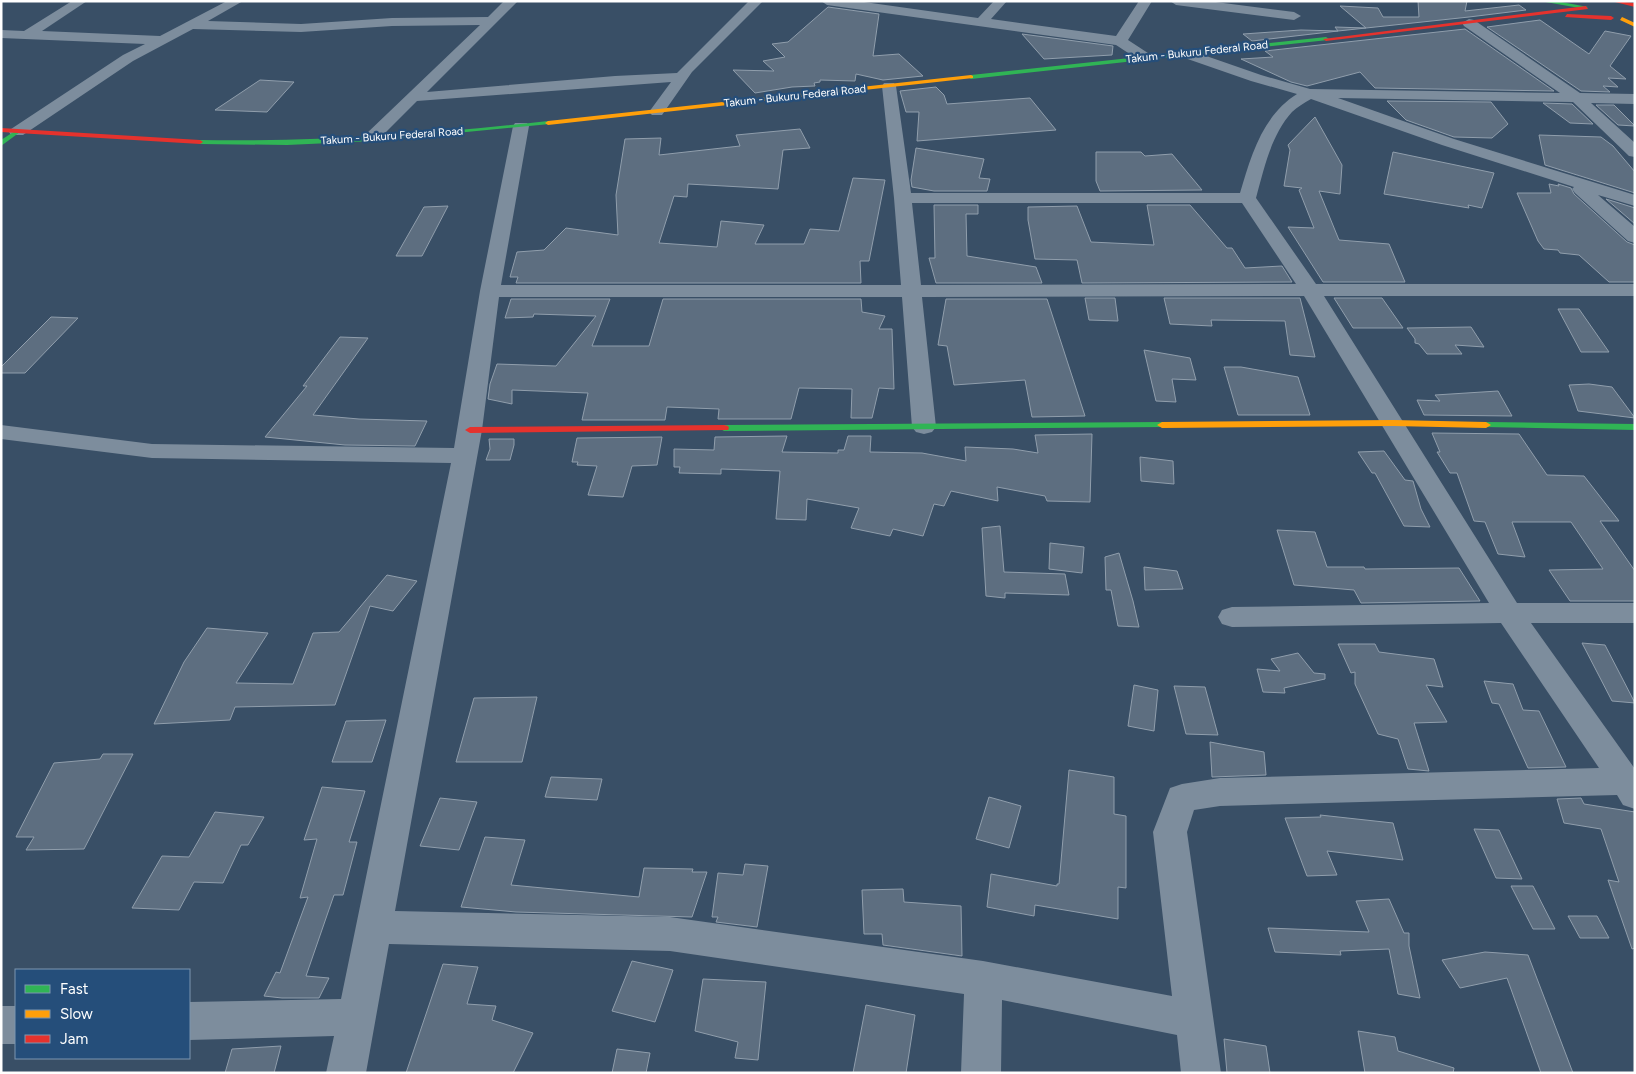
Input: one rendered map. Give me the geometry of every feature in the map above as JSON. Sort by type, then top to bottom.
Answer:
[{"type":"main road","points":[[1543,1],[1587,5]]},
{"type":"main road","points":[[1572,1],[1587,5],[1635,25]]},
{"type":"main road","name":"Takum - Bukuru Federal Road","points":[[1,130],[158,141],[255,144],[371,138],[521,126],[657,112],[1184,53],[1288,29],[1470,23],[1535,16],[1587,5]]},
{"type":"main road","points":[[1535,16],[1635,20]]},
{"type":"main road","points":[[1,144],[17,132]]},
{"type":"main road","points":[[468,443],[924,427],[1392,423],[1635,427]]},
{"type":"street","points":[[27,35],[81,1]]},
{"type":"street","points":[[17,132],[128,58],[238,1]]},
{"type":"street","points":[[371,138],[512,1]]},
{"type":"street","points":[[657,112],[687,69],[757,1]]},
{"type":"street","points":[[827,1],[1120,41],[1148,57]]},
{"type":"street","points":[[905,12],[917,1]]},
{"type":"street","points":[[981,22],[1000,1]]},
{"type":"street","points":[[1120,41],[1146,1]]},
{"type":"street","points":[[1176,1],[1288,29],[1297,1]]},
{"type":"street","points":[[191,25],[301,28],[392,22],[492,21]]},
{"type":"street","points":[[1470,23],[1578,99],[1635,152]]},
{"type":"street","points":[[1,34],[160,40]]},
{"type":"street","points":[[1184,53],[1256,78],[1309,93],[1575,184],[1635,201]]},
{"type":"street","points":[[412,98],[644,78],[682,77]]},
{"type":"street","points":[[889,86],[903,198],[924,427]]},
{"type":"street","points":[[1630,788],[1510,613],[1311,292],[1247,198],[1259,152],[1287,108],[1309,93],[1635,99]]},
{"type":"street","points":[[346,1073],[468,443],[490,291],[521,126]]},
{"type":"street","points":[[1575,184],[1635,237]]},
{"type":"street","points":[[903,198],[1247,198]]},
{"type":"street","points":[[490,291],[1311,292],[1635,290]]},
{"type":"street","points":[[1,432],[152,452],[468,443]]},
{"type":"street","points":[[1232,617],[1635,613]]},
{"type":"street","points":[[1201,1073],[1170,832],[1182,798],[1220,792],[1630,788]]},
{"type":"street","points":[[374,927],[670,934],[983,979],[1193,1019]]},
{"type":"street","points":[[981,1073],[983,979]]},
{"type":"street","points":[[190,1021],[356,1017]]},
{"type":"street","points":[[1,1025],[15,1025]]},
{"type":"building","points":[[1418,1],[1467,1],[1465,11],[1519,5],[1526,10],[1469,17],[1338,31],[1335,27],[1366,28],[1340,6],[1378,8],[1383,17],[1419,17]]},
{"type":"building","points":[[828,7],[879,14],[873,56],[899,54],[923,76],[883,80],[856,74],[855,81],[820,80],[820,82],[814,83],[815,86],[792,87],[755,93],[733,70],[774,71],[763,61],[785,57],[772,44],[788,42]]},
{"type":"building","points":[[1540,20],[1589,54],[1605,31],[1631,36],[1610,66],[1626,79],[1608,78],[1618,87],[1603,86],[1610,92],[1581,91],[1487,27]]},
{"type":"building","points":[[1465,29],[1554,91],[1375,88],[1360,72],[1307,86],[1291,82],[1241,59],[1273,57],[1265,51]]},
{"type":"building","points":[[1301,30],[1338,31],[1252,41],[1243,34]]},
{"type":"building","points":[[1022,34],[1113,46],[1112,55],[1044,59]]},
{"type":"building","points":[[260,80],[294,82],[267,112],[215,110]]},
{"type":"building","points":[[936,87],[944,95],[947,104],[1030,98],[1056,130],[917,141],[919,112],[906,112],[900,91]]},
{"type":"building","points":[[1387,101],[1491,102],[1508,124],[1492,138],[1454,137],[1406,120]]},
{"type":"building","points":[[1543,103],[1572,104],[1593,124],[1570,123]]},
{"type":"building","points":[[1596,105],[1614,105],[1635,126],[1618,125]]},
{"type":"building","points":[[1315,117],[1342,165],[1340,194],[1319,191],[1339,240],[1389,244],[1405,282],[1323,282],[1288,227],[1314,228],[1299,190],[1302,188],[1284,186],[1290,150],[1288,145]]},
{"type":"building","points":[[800,129],[810,148],[783,150],[778,189],[688,184],[687,197],[674,196],[659,243],[717,247],[721,221],[764,225],[755,244],[804,244],[810,229],[839,231],[853,178],[885,180],[869,261],[860,261],[861,283],[516,283],[518,277],[510,277],[517,252],[544,250],[566,228],[618,235],[616,195],[625,139],[661,138],[659,155],[740,146],[736,135]]},
{"type":"building","points":[[1539,135],[1601,137],[1613,146],[1635,172],[1635,193],[1545,165]]},
{"type":"building","points":[[916,148],[984,159],[979,178],[990,179],[987,191],[934,191],[912,187],[911,180]]},
{"type":"building","points":[[1096,152],[1141,152],[1145,156],[1172,154],[1202,190],[1100,191],[1096,181]]},
{"type":"building","points":[[1393,152],[1494,173],[1482,208],[1468,205],[1469,208],[1384,194]]},
{"type":"building","points":[[1549,184],[1559,186],[1558,184],[1571,188],[1574,194],[1627,242],[1635,245],[1635,282],[1609,282],[1579,255],[1544,249],[1538,241],[1517,193],[1551,193]]},
{"type":"building","points":[[1606,199],[1635,208],[1635,224]]},
{"type":"building","points":[[934,205],[978,205],[978,214],[966,214],[967,256],[1036,267],[1042,283],[936,283],[929,258],[935,258]]},
{"type":"building","points":[[1147,205],[1190,205],[1227,248],[1232,248],[1245,268],[1282,266],[1292,282],[1082,283],[1077,260],[1035,259],[1028,220],[1028,207],[1077,206],[1091,242],[1154,245]]},
{"type":"building","points":[[448,206],[422,256],[396,256],[424,207]]},
{"type":"building","points":[[1085,298],[1115,298],[1118,321],[1089,320]]},
{"type":"building","points":[[1164,298],[1300,298],[1315,357],[1290,355],[1285,321],[1211,320],[1212,326],[1170,324]]},
{"type":"building","points":[[1334,298],[1382,298],[1403,328],[1353,328]]},
{"type":"building","points":[[511,299],[610,299],[592,346],[649,346],[663,299],[861,299],[862,312],[885,316],[879,329],[892,329],[894,389],[879,388],[872,418],[851,418],[852,389],[799,388],[791,419],[718,419],[719,409],[667,407],[665,420],[582,420],[588,393],[512,390],[512,404],[488,399],[490,384],[497,364],[556,366],[596,316],[534,314],[533,317],[505,318]]},
{"type":"building","points":[[946,299],[1047,299],[1085,416],[1032,417],[1025,380],[954,385],[947,346],[938,345]]},
{"type":"building","points":[[1558,309],[1579,309],[1609,352],[1581,352]]},
{"type":"building","points":[[51,317],[78,318],[25,373],[1,373],[1,367]]},
{"type":"building","points":[[1471,327],[1484,347],[1455,345],[1462,354],[1427,354],[1419,344],[1415,343],[1415,339],[1407,328]]},
{"type":"building","points":[[340,337],[368,338],[313,415],[359,419],[427,421],[415,446],[345,445],[265,437],[307,386],[303,386]]},
{"type":"building","points":[[1144,350],[1190,358],[1196,380],[1172,379],[1176,402],[1156,401]]},
{"type":"building","points":[[1224,367],[1241,367],[1298,377],[1310,415],[1238,415]]},
{"type":"building","points":[[1589,384],[1612,387],[1635,418],[1578,411],[1569,385]]},
{"type":"building","points":[[1498,391],[1512,416],[1424,415],[1417,400],[1440,401],[1435,395]]},
{"type":"building","points":[[1432,433],[1519,434],[1547,475],[1584,476],[1619,521],[1600,521],[1635,571],[1635,601],[1570,601],[1549,570],[1603,569],[1571,522],[1512,522],[1525,557],[1498,554],[1485,522],[1474,521],[1457,473],[1450,473],[1437,452],[1440,452]]},
{"type":"building","points":[[1092,434],[1090,502],[1047,501],[1045,496],[997,487],[998,501],[951,491],[944,506],[934,504],[923,536],[893,529],[890,536],[851,528],[859,508],[807,499],[806,520],[776,519],[780,471],[721,469],[721,474],[679,473],[680,467],[674,467],[674,449],[714,450],[715,437],[787,436],[782,452],[838,453],[838,450],[844,450],[848,436],[871,436],[870,452],[922,453],[966,461],[965,447],[1013,449],[1038,453],[1035,435]]},
{"type":"building","points":[[662,437],[657,465],[632,466],[623,497],[588,495],[597,466],[577,465],[578,462],[572,462],[577,438]]},
{"type":"building","points":[[489,439],[514,439],[510,460],[486,460],[490,449]]},
{"type":"building","points":[[1384,451],[1405,480],[1413,481],[1421,509],[1430,527],[1404,526],[1375,473],[1372,473],[1358,452]]},
{"type":"building","points":[[1140,457],[1173,461],[1174,484],[1141,481]]},
{"type":"building","points":[[1000,526],[1004,572],[1065,574],[1069,595],[1005,593],[1005,598],[986,596],[982,528]]},
{"type":"building","points":[[1277,530],[1315,532],[1327,567],[1364,567],[1365,569],[1459,568],[1480,601],[1361,603],[1354,590],[1294,585]]},
{"type":"building","points":[[1050,543],[1084,547],[1082,573],[1049,569]]},
{"type":"building","points":[[1119,553],[1139,627],[1118,626],[1111,590],[1106,590],[1105,557]]},
{"type":"building","points":[[1144,567],[1177,571],[1183,589],[1145,590]]},
{"type":"building","points":[[387,575],[417,581],[393,611],[370,606],[335,705],[235,707],[230,720],[154,724],[184,662],[207,628],[268,633],[236,683],[293,684],[313,633],[339,632]]},
{"type":"building","points":[[1582,643],[1605,645],[1635,703],[1612,701]]},
{"type":"building","points":[[1338,644],[1375,644],[1379,652],[1434,659],[1443,687],[1426,685],[1447,722],[1414,723],[1429,771],[1408,769],[1398,739],[1378,734],[1355,684],[1355,672],[1351,673]]},
{"type":"building","points":[[1298,653],[1314,673],[1325,674],[1325,679],[1284,688],[1285,693],[1263,692],[1257,669],[1280,671],[1271,659]]},
{"type":"building","points":[[1484,681],[1513,684],[1523,710],[1539,711],[1566,767],[1528,768],[1499,704],[1492,703]]},
{"type":"building","points":[[1134,685],[1158,690],[1154,731],[1128,726]]},
{"type":"building","points":[[1174,686],[1205,687],[1218,735],[1186,734]]},
{"type":"building","points":[[537,697],[522,762],[456,762],[474,698]]},
{"type":"building","points":[[386,720],[372,762],[332,762],[346,721]]},
{"type":"building","points":[[1210,742],[1264,752],[1266,775],[1212,777]]},
{"type":"building","points":[[103,754],[133,754],[84,849],[26,850],[34,837],[16,837],[54,763],[100,759]]},
{"type":"building","points":[[1069,770],[1114,777],[1114,814],[1126,816],[1126,888],[1118,887],[1118,919],[1035,905],[1034,916],[987,907],[991,874],[1057,886],[1059,884]]},
{"type":"building","points":[[551,777],[602,779],[597,800],[545,797]]},
{"type":"building","points":[[322,787],[365,791],[349,842],[357,842],[343,895],[334,895],[306,976],[329,978],[319,998],[264,996],[276,972],[280,973],[308,897],[300,898],[317,839],[304,840]]},
{"type":"building","points":[[989,797],[1021,806],[1009,848],[976,839]]},
{"type":"building","points":[[440,798],[477,802],[459,850],[420,846]]},
{"type":"building","points":[[1581,798],[1584,804],[1635,812],[1635,948],[1632,949],[1608,880],[1619,882],[1601,829],[1564,823],[1557,799]]},
{"type":"building","points":[[215,812],[264,817],[248,845],[241,845],[223,883],[194,882],[179,910],[132,908],[162,856],[189,857]]},
{"type":"building","points":[[1320,815],[1393,823],[1403,860],[1327,851],[1337,875],[1307,876],[1285,818],[1321,817]]},
{"type":"building","points":[[1474,829],[1499,830],[1522,879],[1496,878]]},
{"type":"building","points":[[485,837],[525,840],[511,885],[639,897],[644,868],[693,869],[692,872],[707,872],[692,917],[516,912],[461,907]]},
{"type":"building","points":[[745,864],[768,866],[757,927],[716,922],[718,917],[712,917],[718,873],[743,875]]},
{"type":"building","points":[[1511,886],[1533,886],[1555,929],[1533,929]]},
{"type":"building","points":[[903,889],[904,902],[961,906],[962,956],[883,945],[882,934],[864,934],[862,890]]},
{"type":"building","points":[[1389,899],[1404,933],[1409,933],[1409,946],[1420,998],[1398,994],[1389,949],[1340,951],[1341,955],[1275,952],[1268,928],[1369,932],[1356,901]]},
{"type":"building","points":[[1568,916],[1597,916],[1609,938],[1580,938]]},
{"type":"building","points":[[1485,952],[1528,955],[1573,1073],[1541,1073],[1507,978],[1460,988],[1442,960]]},
{"type":"building","points":[[632,961],[673,970],[655,1022],[612,1011]]},
{"type":"building","points":[[443,964],[478,967],[467,1004],[496,1006],[492,1020],[533,1033],[513,1073],[406,1073]]},
{"type":"building","points":[[703,979],[766,982],[758,1060],[735,1058],[738,1042],[695,1031]]},
{"type":"building","points":[[866,1005],[915,1015],[906,1073],[853,1073]]},
{"type":"building","points":[[1358,1031],[1395,1037],[1398,1051],[1454,1068],[1453,1073],[1365,1073]]},
{"type":"building","points":[[1224,1039],[1266,1046],[1270,1073],[1227,1073]]},
{"type":"building","points":[[281,1046],[274,1073],[225,1073],[232,1049]]},
{"type":"building","points":[[617,1049],[650,1053],[646,1073],[612,1073]]},
{"type":"traffic: fast","points":[[1543,1],[1585,7]]},
{"type":"traffic: fast","points":[[971,77],[1326,39]]},
{"type":"traffic: fast","points":[[200,142],[287,143],[374,139],[548,123]]},
{"type":"traffic: fast","points":[[1,144],[17,132]]},
{"type":"traffic: fast","points":[[724,428],[1162,425]]},
{"type":"traffic: fast","points":[[1486,425],[1635,427]]},
{"type":"traffic: slow","points":[[1622,19],[1635,25]]},
{"type":"traffic: slow","points":[[548,123],[971,77]]},
{"type":"traffic: slow","points":[[1162,425],[1393,423],[1486,425]]},
{"type":"traffic: jam","points":[[1617,1],[1635,5]]},
{"type":"traffic: jam","points":[[1326,39],[1586,8]]},
{"type":"traffic: jam","points":[[1567,16],[1611,18]]},
{"type":"traffic: jam","points":[[1,130],[200,142]]},
{"type":"traffic: jam","points":[[470,430],[724,428]]}]
